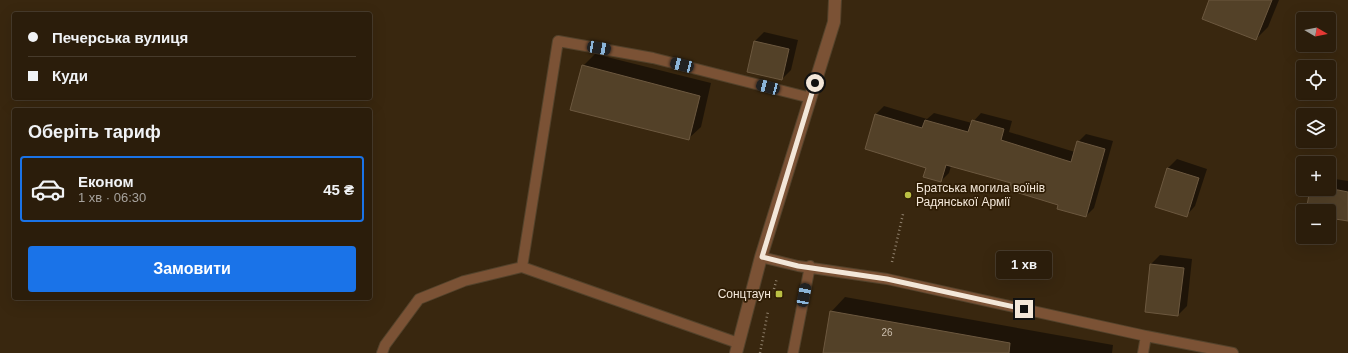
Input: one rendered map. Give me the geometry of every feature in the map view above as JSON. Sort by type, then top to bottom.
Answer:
[{"type":"street","points":[[737,348],[762,257],[834,22],[836,1]]},
{"type":"lane","points":[[522,267],[558,41],[653,58],[810,98]]},
{"type":"lane","points":[[762,257],[782,262],[887,279],[1146,336],[1233,353]]},
{"type":"lane","points":[[793,353],[810,266]]},
{"type":"lane","points":[[382,353],[385,345],[419,300],[464,281],[522,267],[737,348]]},
{"type":"lane","points":[[1143,353],[1146,336]]},
{"type":"path","points":[[887,279],[903,214]]},
{"type":"path","points":[[773,290],[782,262]]},
{"type":"path","points":[[760,353],[769,304]]},
{"type":"building","points":[[1209,0],[1272,0],[1256,40],[1202,19]]},
{"type":"building","points":[[754,41],[789,49],[782,80],[747,72]]},
{"type":"building","points":[[582,65],[700,96],[689,140],[570,110]]},
{"type":"building","points":[[875,114],[922,128],[925,120],[968,132],[972,120],[1004,129],[1001,140],[1071,162],[1077,141],[1105,149],[1086,217],[1057,209],[1058,205],[1009,190],[1011,183],[946,165],[941,182],[923,177],[926,168],[865,149]]},
{"type":"building","points":[[1167,168],[1199,178],[1187,217],[1155,207]]},
{"type":"building","points":[[1336,190],[1348,192],[1348,221],[1336,219],[1336,204],[1307,204],[1309,196],[1336,196]]},
{"type":"building","points":[[1150,264],[1184,268],[1178,316],[1145,312]]},
{"type":"building","points":[[830,311],[1010,343],[1009,353],[823,353]]},
{"type":"place","name":"Братська могила воїнів Радянської Армії","points":[[908,195]]},
{"type":"place","name":"Сонцтаун","points":[[779,294]]},
{"type":"route","points":[[815,83],[762,257],[798,266],[810,266],[887,279],[1024,309]]}]
